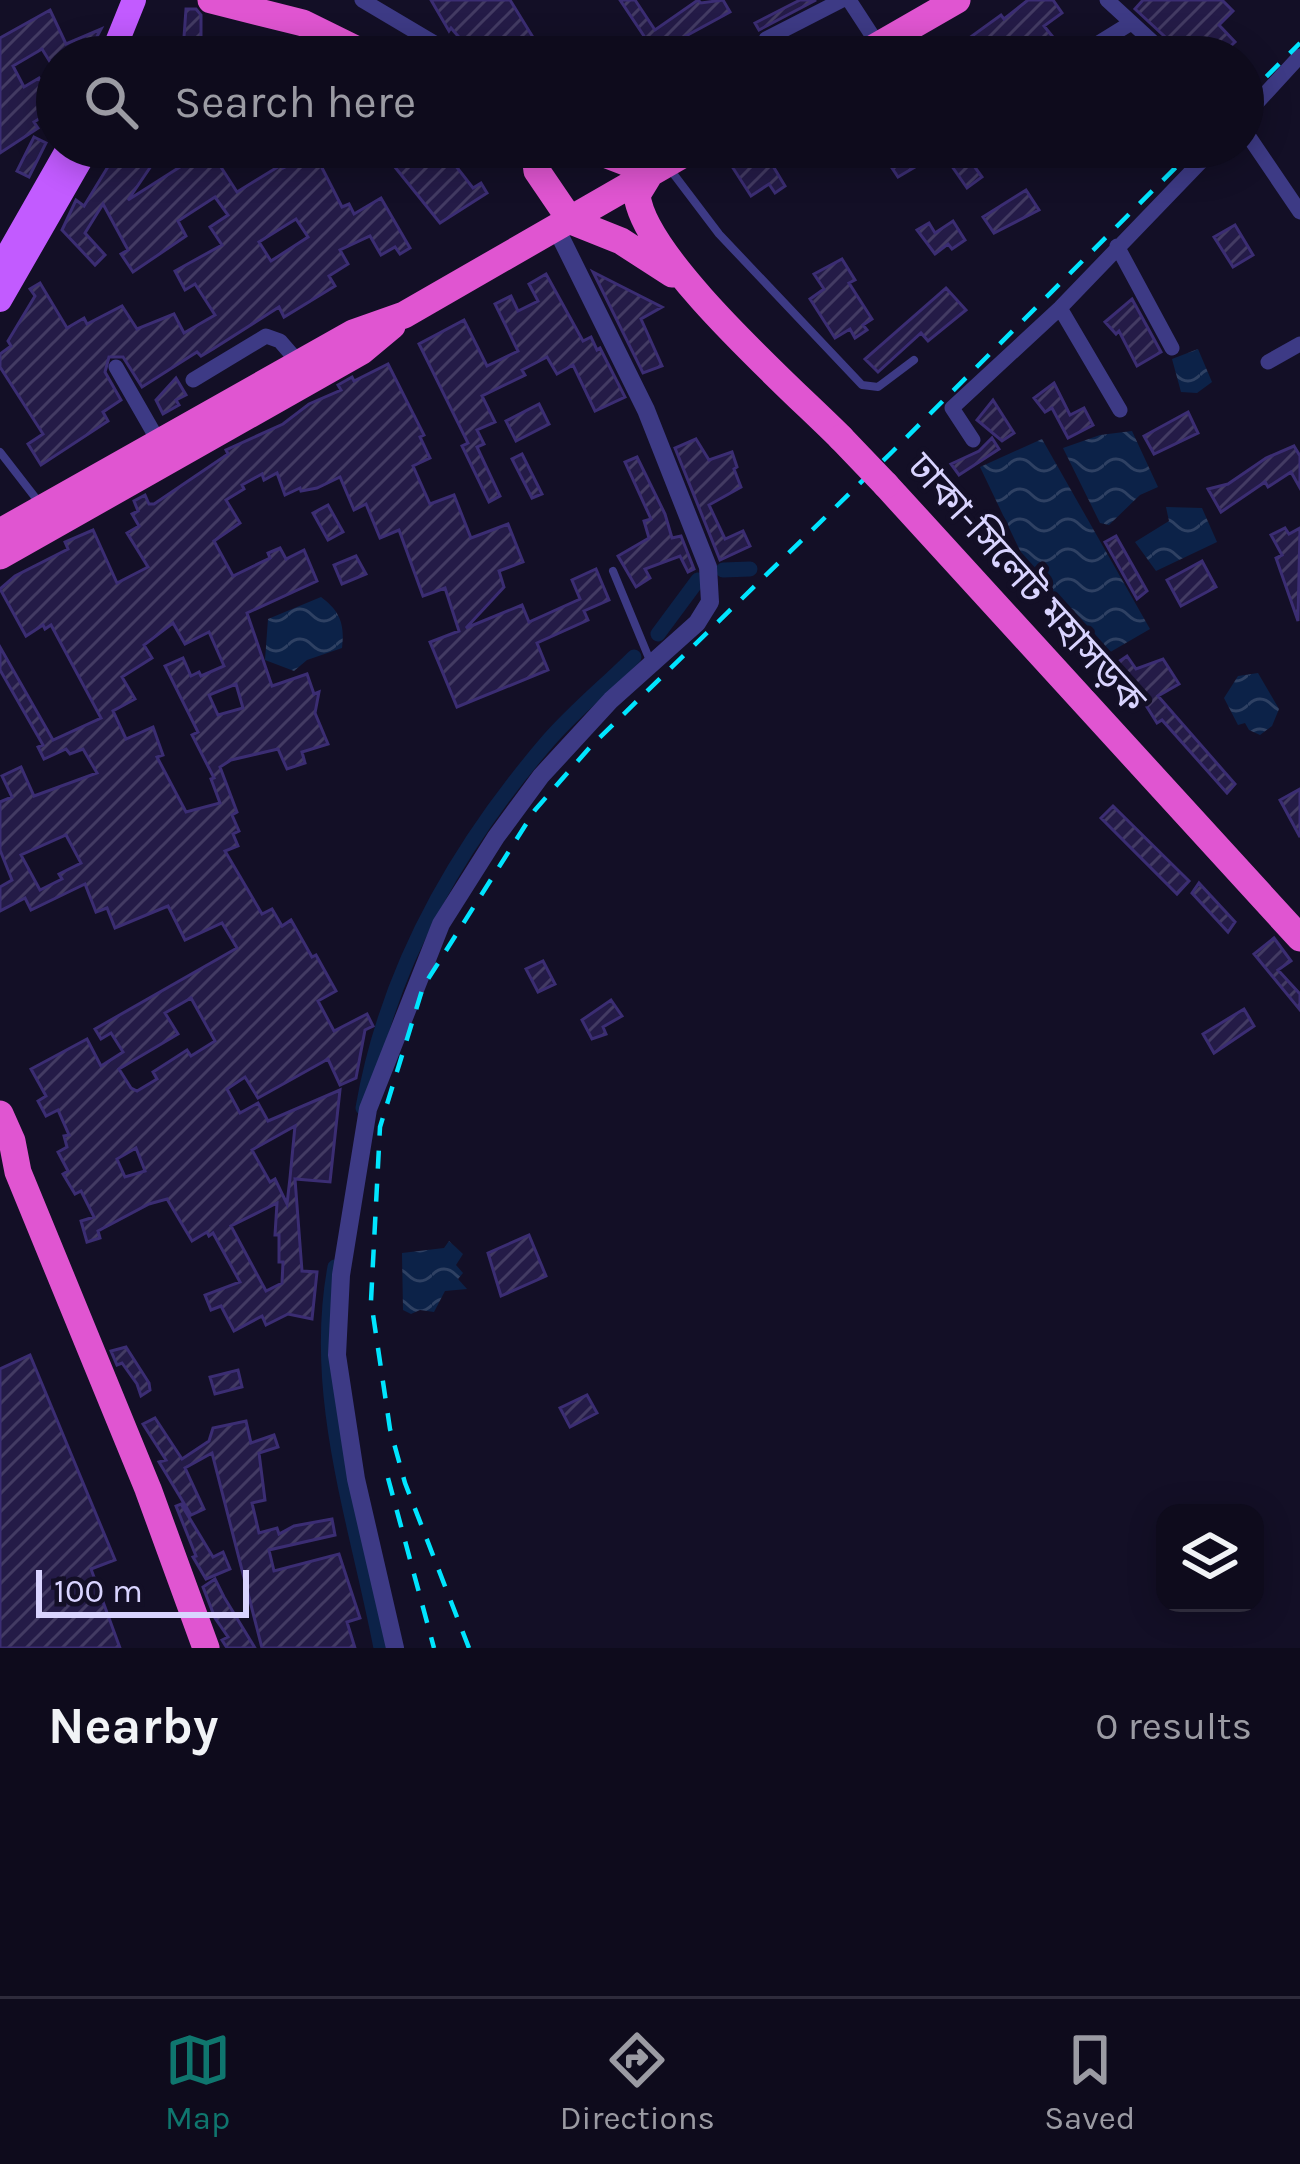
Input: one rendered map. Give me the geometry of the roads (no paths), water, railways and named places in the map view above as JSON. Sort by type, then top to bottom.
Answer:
[{"type":"highway","points":[[212,0],[303,23],[329,36]]},
{"type":"highway","points":[[895,36],[957,0]]},
{"type":"highway","points":[[537,168],[564,226]]},
{"type":"highway","points":[[0,532],[352,333],[404,315],[658,168]]},
{"type":"highway","name":"ঢাকা-সিলেট মহাসড়ক","points":[[658,168],[637,195],[644,224],[691,285],[886,485],[1300,938]]},
{"type":"highway","name":"ঢাকা-সিলেট মহাসড়ক","points":[[564,226],[621,241],[691,285]]},
{"type":"highway","points":[[0,556],[362,351],[404,315]]},
{"type":"highway","points":[[0,1114],[18,1172],[148,1489],[206,1648]]},
{"type":"highway","points":[[0,1148],[18,1172]]},
{"type":"main road","points":[[119,36],[134,0]]},
{"type":"main road","points":[[136,36],[150,0]]},
{"type":"main road","points":[[0,268],[57,168]]},
{"type":"main road","points":[[0,300],[76,168]]},
{"type":"street","points":[[362,0],[423,36]]},
{"type":"street","points":[[772,36],[845,0],[862,36]]},
{"type":"street","points":[[1107,0],[1145,36]]},
{"type":"street","points":[[1110,36],[1131,23]]},
{"type":"street","points":[[1264,95],[1300,56]]},
{"type":"street","points":[[1264,159],[1300,212]]},
{"type":"street","points":[[973,440],[952,408],[1060,308],[1194,168]]},
{"type":"street","points":[[395,1648],[356,1479],[337,1355],[341,1274],[368,1109],[419,970],[474,872],[541,776],[611,700],[697,623],[710,602],[708,567],[646,410],[564,226]]},
{"type":"street","points":[[1118,246],[1172,348]]},
{"type":"street","points":[[1060,308],[1120,410]]},
{"type":"street","points":[[193,380],[266,336],[280,341],[299,363]]},
{"type":"street","points":[[1268,362],[1300,344]]},
{"type":"street","points":[[116,367],[159,442]]},
{"type":"lane","points":[[658,168],[862,385],[878,387],[914,360]]},
{"type":"lane","points":[[0,452],[43,507]]},
{"type":"lane","points":[[613,571],[652,664]]},
{"type":"water","points":[[1198,349],[1212,382],[1197,393],[1181,392],[1172,359]]},
{"type":"water","points":[[1132,431],[1158,487],[1140,495],[1109,525],[1100,523],[1063,448],[1100,435]]},
{"type":"water","points":[[1042,439],[1150,629],[1100,658],[1024,559],[980,467]]},
{"type":"water","points":[[1166,507],[1202,508],[1217,542],[1156,571],[1135,542],[1169,521]]},
{"type":"water","points":[[321,597],[340,619],[342,648],[307,660],[294,671],[265,660],[268,619]]},
{"type":"water","points":[[1258,673],[1279,709],[1272,726],[1260,735],[1245,723],[1238,725],[1224,698],[1238,676]]},
{"type":"water","points":[[449,1241],[463,1254],[456,1265],[463,1273],[458,1279],[467,1289],[445,1291],[434,1312],[403,1310],[402,1253],[444,1248]]},
{"type":"waterway","points":[[723,570],[750,569]]},
{"type":"waterway","points":[[658,634],[698,580]]},
{"type":"waterway","points":[[363,1108],[389,1007],[430,912],[456,867],[548,741],[634,657]]},
{"type":"waterway","points":[[335,1267],[329,1315],[333,1411],[381,1648]]},
{"type":"railway","points":[[1264,79],[1300,43]]},
{"type":"railway","points":[[469,1648],[405,1483],[390,1429],[371,1301],[380,1127],[423,987],[535,810],[591,746],[1175,168]]},
{"type":"railway","points":[[388,1478],[434,1648]]}]
